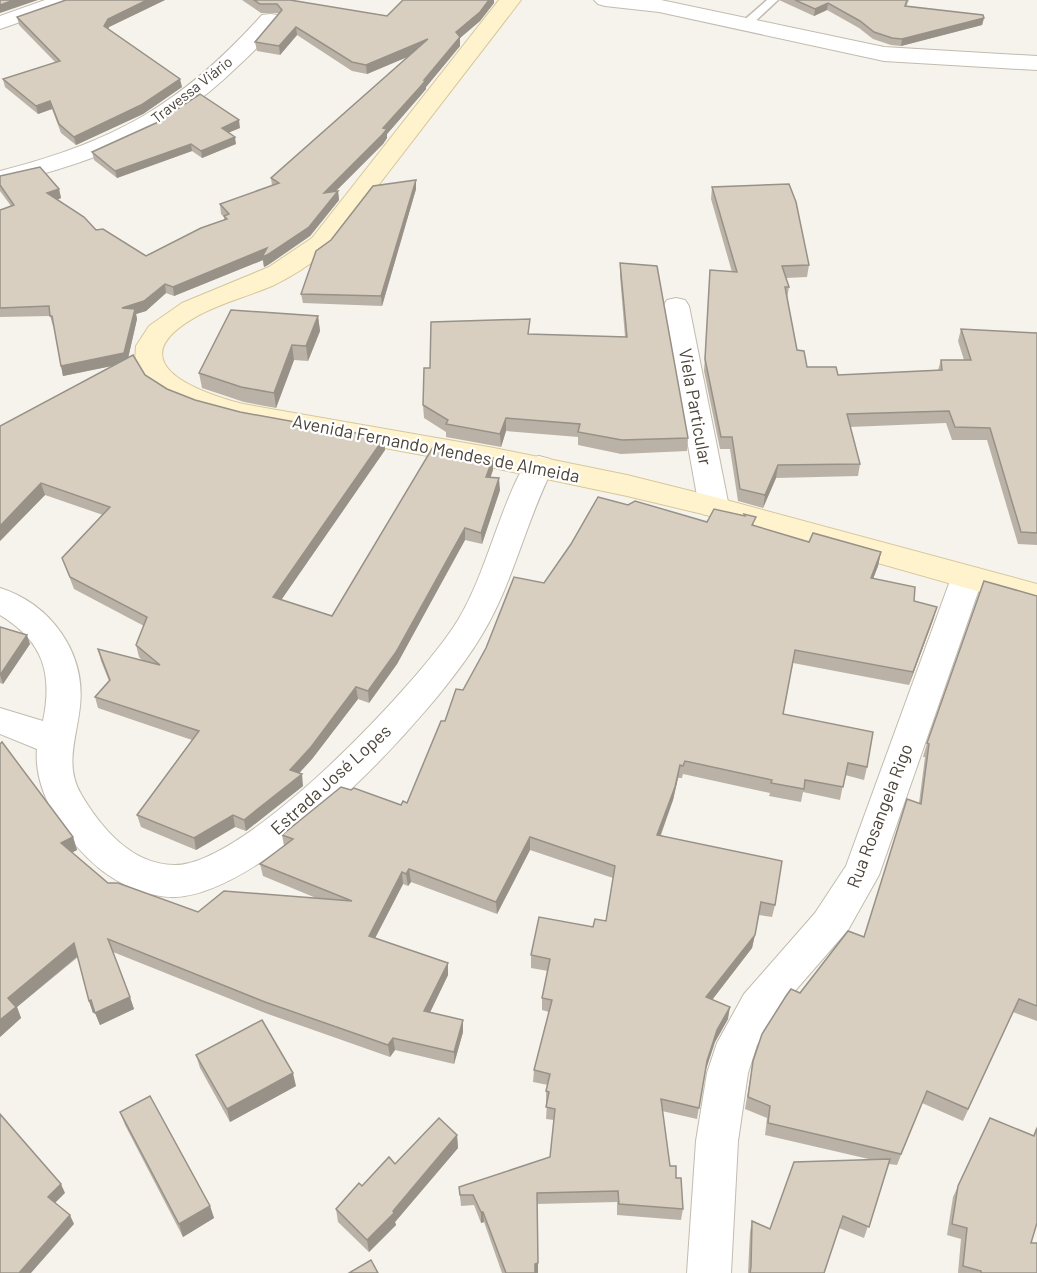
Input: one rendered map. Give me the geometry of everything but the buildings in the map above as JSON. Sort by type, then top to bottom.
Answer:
[{"type":"street","points":[[0,23],[65,0]]},
{"type":"street","name":"Avenida Fernando Mendes de Almeida","points":[[510,0],[321,243],[305,257],[284,270],[194,307],[176,317],[157,335],[148,357],[149,366],[162,381],[178,393],[201,402],[290,422],[539,466],[714,507],[1037,596]]},
{"type":"street","points":[[605,0],[659,6],[884,54],[1037,63]]},
{"type":"street","name":"Travessa Viário","points":[[0,178],[107,144],[159,118],[221,70],[270,20]]},
{"type":"street","name":"Viela Particular","points":[[676,306],[714,507]]},
{"type":"street","name":"Estrada José Lopes","points":[[0,600],[35,621],[56,651],[64,683],[63,705],[54,741],[56,776],[63,794],[94,844],[112,859],[141,874],[176,881],[194,879],[220,867],[267,838],[326,790],[385,734],[439,672],[471,627],[517,513],[539,466]]},
{"type":"street","name":"Rua Rosangela Rigo","points":[[709,1273],[721,1108],[732,1058],[748,1020],[777,981],[829,926],[851,894],[860,876],[967,578]]},
{"type":"street","points":[[0,721],[23,727],[54,741]]},
{"type":"lane","points":[[746,24],[773,0]]}]
